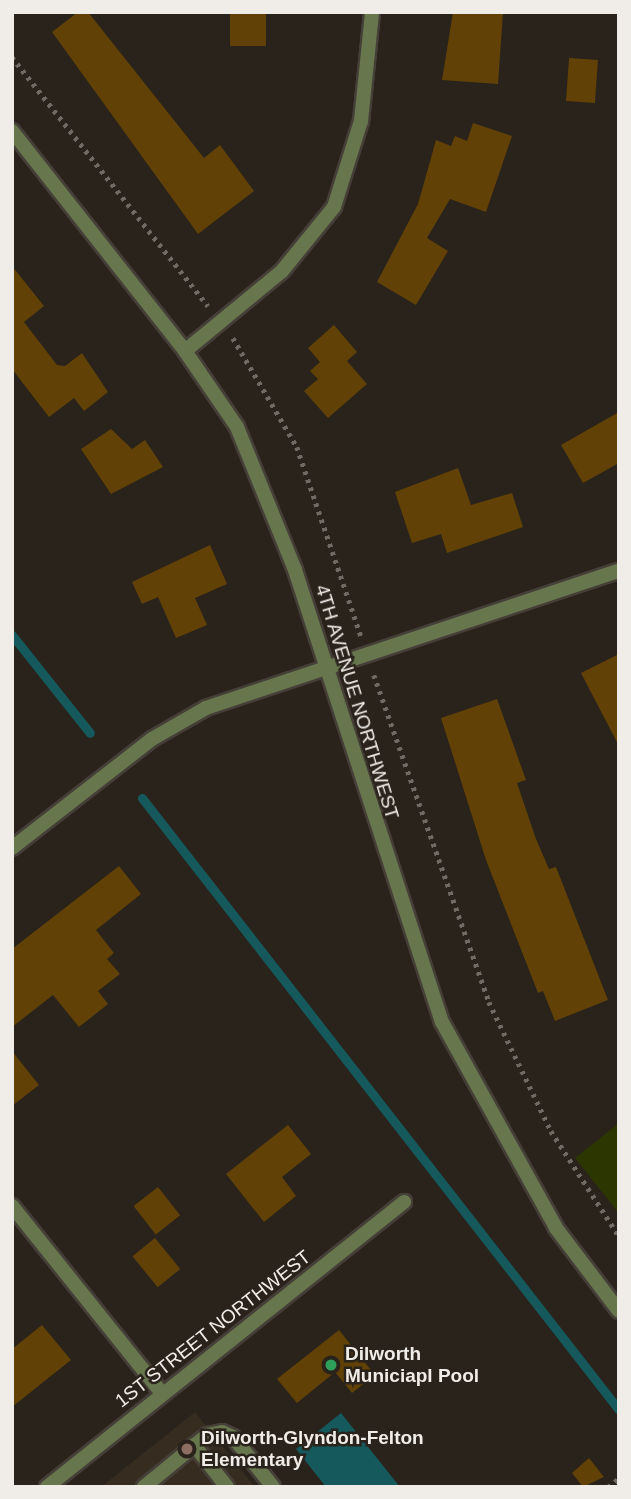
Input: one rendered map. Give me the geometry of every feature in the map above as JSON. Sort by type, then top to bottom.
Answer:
[{"type":"street","points":[[185,351],[282,271],[334,207],[361,121],[372,12]]},
{"type":"street","name":"4TH AVENUE NORTHWEST","points":[[12,131],[185,351],[237,428],[268,497],[442,1021],[556,1228],[619,1311]]},
{"type":"street","points":[[12,848],[152,739],[206,708],[619,571]]},
{"type":"street","name":"1ST STREET NORTHWEST","points":[[47,1487],[404,1202]]},
{"type":"street","points":[[12,1206],[162,1393]]},
{"type":"street","points":[[148,1486],[207,1435],[233,1437],[273,1487]]},
{"type":"street","points":[[194,1446],[227,1487]]},
{"type":"path","points":[[608,1487],[619,1478]]},
{"type":"shaded area","name":"Dilworth-Glyndon-Felton Elementary","points":[[195,1412],[255,1487],[101,1487]]},
{"type":"green space","points":[[619,1123],[619,1224],[617,1211],[575,1158]]},
{"type":"water","points":[[341,1413],[400,1487],[326,1487],[296,1449]]},
{"type":"building","points":[[78,12],[88,12],[204,158],[220,145],[254,191],[198,234],[52,32]]},
{"type":"building","points":[[230,12],[266,12],[266,46],[230,46]]},
{"type":"building","points":[[453,12],[503,12],[498,84],[442,80]]},
{"type":"building","points":[[569,58],[598,60],[595,103],[566,101]]},
{"type":"building","points":[[473,123],[512,136],[486,212],[450,199],[427,238],[448,251],[416,305],[377,282],[418,204],[436,140],[451,146],[455,136],[467,141]]},
{"type":"building","points":[[12,266],[44,306],[24,322],[57,365],[65,366],[82,353],[108,392],[84,411],[74,398],[49,417],[12,369]]},
{"type":"building","points":[[334,325],[357,352],[347,361],[367,384],[328,418],[304,391],[318,379],[310,371],[320,362],[308,348]]},
{"type":"building","points":[[619,412],[619,463],[583,483],[561,445]]},
{"type":"building","points":[[111,429],[132,449],[145,440],[163,467],[111,494],[81,449]]},
{"type":"building","points":[[458,468],[471,505],[512,493],[523,527],[447,553],[441,534],[412,543],[395,492]]},
{"type":"building","points":[[210,545],[227,584],[195,598],[207,625],[176,638],[158,597],[142,604],[132,582]]},
{"type":"building","points":[[619,654],[619,746],[581,673]]},
{"type":"building","points":[[497,699],[526,780],[517,783],[536,839],[549,869],[556,867],[608,1000],[555,1021],[543,991],[538,993],[486,860],[441,718]]},
{"type":"building","points":[[119,866],[141,894],[96,930],[114,953],[107,959],[120,974],[98,991],[108,1004],[79,1027],[53,995],[12,1027],[12,949]]},
{"type":"building","points":[[12,1051],[39,1085],[12,1106]]},
{"type":"building","points":[[288,1125],[311,1154],[282,1177],[296,1196],[264,1222],[226,1174]]},
{"type":"building","points":[[158,1187],[180,1215],[156,1234],[134,1206]]},
{"type":"building","points":[[155,1238],[180,1269],[158,1287],[132,1256]]},
{"type":"building","points":[[42,1325],[71,1360],[12,1407],[12,1349]]},
{"type":"building","name":"Dilworth Municiapl Pool","points":[[339,1330],[375,1375],[352,1393],[335,1372],[297,1403],[277,1379]]},
{"type":"building","points":[[589,1458],[604,1477],[583,1487],[572,1473]]},
{"type":"waterway","points":[[12,635],[90,733]]},
{"type":"waterway","points":[[142,798],[619,1410]]},
{"type":"place","name":"Dilworth Municiapl Pool","points":[[331,1365]]},
{"type":"place","name":"Dilworth-Glyndon-Felton Elementary","points":[[187,1449]]}]
